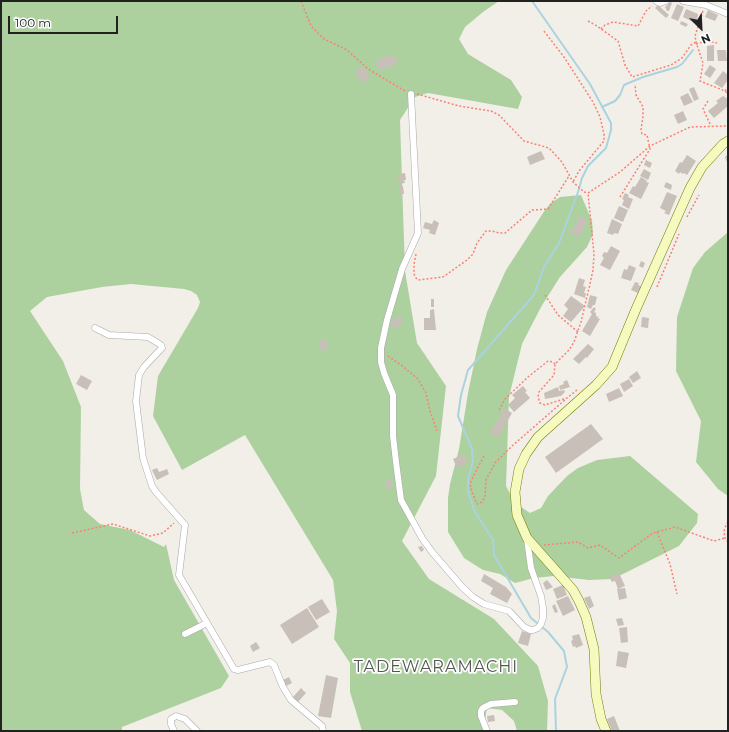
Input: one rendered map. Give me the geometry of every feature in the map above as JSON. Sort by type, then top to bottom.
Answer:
[{"type":"street","points":[[683,1],[707,3],[728,14]]},
{"type":"street","points":[[410,94],[418,233],[402,269],[387,320],[381,352],[381,362],[384,373],[393,395],[393,436],[401,500],[415,527],[432,552],[473,597],[484,604],[509,612],[524,627],[530,630],[539,626],[543,618],[543,608],[541,596],[531,568],[527,538],[517,515],[515,492],[520,469],[526,454],[538,437],[596,385],[612,367],[690,188],[702,167],[728,141]]},
{"type":"street","points":[[95,328],[109,335],[148,337],[161,345],[162,348],[144,367],[139,375],[136,401],[143,458],[152,486],[185,525],[179,575],[234,669],[238,670],[270,662],[274,665],[282,687],[291,700],[316,720],[322,726],[324,731]]},
{"type":"street","points":[[527,538],[573,590],[586,617],[594,649],[596,694],[601,719],[606,731]]},
{"type":"street","points":[[185,634],[207,623]]},
{"type":"street","points":[[487,731],[481,711],[483,708],[491,704],[515,702]]},
{"type":"street","points":[[174,731],[171,724],[171,718],[176,716],[185,719],[197,731]]},
{"type":"path","points":[[301,1],[311,26],[324,39],[347,50],[368,69],[410,94],[418,94],[459,106],[499,115],[524,141],[549,148],[562,162],[573,182],[584,192],[588,193]]},
{"type":"path","points":[[602,29],[605,25],[613,22],[638,26],[646,11],[654,4],[661,2]]},
{"type":"path","points":[[707,3],[695,36],[696,43],[704,63],[700,81],[725,91],[728,94]]},
{"type":"path","points":[[588,21],[618,41],[625,65],[632,77],[671,65],[682,58],[691,45],[706,41],[717,43]]},
{"type":"path","points":[[544,31],[564,57],[593,102],[600,117],[604,134],[604,141],[579,171],[573,182]]},
{"type":"path","points":[[620,197],[650,149],[646,135],[642,134],[641,130],[643,108],[636,95],[635,84]]},
{"type":"path","points":[[725,91],[728,87]]},
{"type":"path","points":[[708,101],[703,109],[710,126]]},
{"type":"path","points":[[588,193],[620,172],[650,146],[690,127],[728,126]]},
{"type":"path","points":[[417,250],[414,264],[414,274],[416,278],[418,280],[443,277],[473,254],[486,231],[492,231],[499,234],[505,233],[532,210],[548,209],[570,176]]},
{"type":"path","points":[[567,398],[545,405],[540,403],[538,397],[539,392],[554,374],[555,364],[569,350],[578,332],[593,270],[594,254],[588,193]]},
{"type":"path","points":[[677,217],[685,221],[699,194]]},
{"type":"path","points":[[657,287],[682,228]]},
{"type":"path","points":[[544,296],[558,315],[578,332]]},
{"type":"path","points":[[381,352],[402,365],[418,379],[426,393],[437,431]]},
{"type":"path","points":[[499,410],[505,399],[528,377],[548,362],[553,362],[555,364]]},
{"type":"path","points":[[484,456],[470,484],[474,500],[477,504],[482,502],[485,497],[486,480],[496,463],[512,446],[574,391],[578,390]]},
{"type":"path","points":[[72,533],[113,524],[150,536],[163,533],[179,518]]},
{"type":"path","points":[[728,522],[724,531],[725,538],[728,542]]},
{"type":"path","points":[[536,548],[547,544],[578,542],[588,548],[600,545],[619,558],[653,533],[675,527],[714,541],[725,538]]},
{"type":"path","points":[[657,532],[670,564],[677,594]]},
{"type":"green space","points":[[1,1],[499,1],[465,27],[459,39],[468,54],[511,80],[522,97],[518,109],[428,93],[415,97],[400,120],[405,271],[417,343],[446,386],[436,476],[402,541],[429,579],[494,619],[538,666],[548,701],[547,731],[517,731],[514,721],[502,710],[487,708],[483,731],[362,731],[350,692],[350,663],[334,639],[337,611],[333,580],[245,435],[182,470],[153,416],[158,376],[198,308],[200,302],[197,295],[184,289],[131,284],[102,287],[47,297],[30,311],[63,361],[81,407],[80,489],[84,510],[100,524],[130,530],[164,547],[166,544],[174,580],[229,676],[221,688],[122,727],[122,731],[1,731]]},
{"type":"green space","points":[[581,195],[592,221],[593,234],[587,247],[560,277],[541,307],[522,344],[509,397],[506,486],[515,503],[530,513],[541,508],[548,496],[567,476],[578,468],[597,460],[630,456],[698,514],[697,523],[679,546],[613,579],[589,580],[554,576],[534,578],[515,583],[500,574],[483,570],[464,558],[448,532],[448,498],[450,484],[459,449],[477,349],[487,312],[506,270],[551,203],[560,197]]},
{"type":"green space","points":[[728,232],[728,496],[718,489],[696,462],[701,421],[676,371],[677,317],[693,268],[705,252]]},
{"type":"building","points":[[670,2],[672,3],[669,11],[667,11],[665,7]]},
{"type":"building","points":[[677,4],[684,7],[678,21],[671,18]]},
{"type":"building","points":[[658,5],[669,15],[666,18],[655,8]]},
{"type":"building","points":[[686,9],[698,14],[697,21],[695,20],[695,23],[683,17]]},
{"type":"building","points":[[708,10],[718,15],[715,21],[705,17]]},
{"type":"building","points":[[681,21],[688,24],[686,27],[680,24]]},
{"type":"building","points":[[714,45],[714,61],[707,61],[707,46]]},
{"type":"building","points":[[717,50],[726,50],[727,61],[718,61]]},
{"type":"building","points":[[386,55],[388,58],[392,55],[398,62],[390,68],[388,66],[381,71],[375,63]]},
{"type":"building","points":[[710,65],[716,69],[710,78],[704,74]]},
{"type":"building","points":[[363,66],[370,77],[362,83],[355,72]]},
{"type":"building","points":[[723,71],[728,75],[728,80],[722,88],[714,83]]},
{"type":"building","points":[[694,87],[699,99],[694,101],[689,89]]},
{"type":"building","points":[[688,93],[693,102],[684,106],[680,97]]},
{"type":"building","points":[[723,96],[728,99],[728,106],[714,118],[708,111],[718,103],[716,101]]},
{"type":"building","points":[[683,111],[687,120],[678,124],[674,115]]},
{"type":"building","points":[[541,151],[545,159],[530,165],[527,157]]},
{"type":"building","points":[[728,154],[728,165],[725,157]]},
{"type":"building","points":[[687,155],[696,161],[687,175],[680,172],[679,174],[675,171],[680,162],[682,163]]},
{"type":"building","points":[[646,160],[652,163],[650,168],[644,165]]},
{"type":"building","points":[[644,169],[651,173],[648,180],[640,176]]},
{"type":"building","points":[[405,173],[405,183],[399,184],[398,174]]},
{"type":"building","points":[[641,177],[649,183],[641,199],[629,193]]},
{"type":"building","points":[[666,182],[672,185],[671,190],[664,187]]},
{"type":"building","points":[[403,186],[404,194],[400,194],[399,187]]},
{"type":"building","points":[[667,192],[677,196],[669,215],[664,213],[666,211],[660,208]]},
{"type":"building","points":[[625,193],[629,195],[628,197],[633,199],[629,209],[622,205],[624,200],[622,199]]},
{"type":"building","points":[[619,206],[628,210],[623,222],[614,218]]},
{"type":"building","points":[[579,215],[587,220],[580,236],[578,235],[577,237],[574,236],[575,234],[570,232],[572,227],[575,228]]},
{"type":"building","points":[[612,219],[622,224],[618,234],[614,233],[613,235],[607,233]]},
{"type":"building","points":[[434,220],[439,223],[435,235],[429,233],[430,230],[423,228],[425,222],[432,224]]},
{"type":"building","points":[[611,246],[620,251],[610,270],[600,265],[604,258],[602,256],[604,252],[607,253]]},
{"type":"building","points":[[641,261],[645,263],[643,268],[639,266]]},
{"type":"building","points":[[629,265],[636,268],[631,281],[621,278],[624,269],[627,270]]},
{"type":"building","points":[[579,278],[585,280],[583,286],[586,287],[584,293],[586,293],[585,298],[574,294]]},
{"type":"building","points":[[635,282],[639,283],[638,285],[641,286],[638,293],[631,290]]},
{"type":"building","points":[[590,295],[597,297],[595,305],[593,305],[591,309],[587,307]]},
{"type":"building","points":[[571,296],[585,306],[571,322],[563,316],[568,309],[564,305]]},
{"type":"building","points":[[431,299],[434,299],[434,307],[431,307]]},
{"type":"building","points":[[594,307],[596,309],[594,312],[596,313],[596,316],[599,317],[597,318],[600,319],[590,336],[582,331],[592,314],[590,312]]},
{"type":"building","points":[[434,309],[436,330],[424,330],[424,318],[430,318],[430,310]]},
{"type":"building","points":[[399,315],[402,317],[401,319],[403,321],[396,329],[390,325],[394,318],[397,319]]},
{"type":"building","points":[[642,317],[649,318],[648,328],[641,327]]},
{"type":"building","points":[[325,339],[329,348],[321,351],[318,342]]},
{"type":"building","points":[[588,344],[594,349],[587,358],[586,357],[579,364],[573,359]]},
{"type":"building","points":[[637,371],[641,378],[633,383],[629,377]]},
{"type":"building","points":[[81,375],[92,381],[87,390],[76,384]]},
{"type":"building","points":[[629,379],[633,386],[624,392],[620,384]]},
{"type":"building","points":[[567,380],[570,387],[560,390],[559,386],[564,384],[563,382]]},
{"type":"building","points":[[523,386],[527,391],[525,392],[530,398],[514,412],[508,405],[515,398],[512,395]]},
{"type":"building","points":[[558,387],[559,391],[564,390],[565,392],[561,396],[545,399],[544,393]]},
{"type":"building","points":[[619,388],[623,396],[609,402],[606,394]]},
{"type":"building","points":[[504,408],[512,413],[507,422],[499,417]]},
{"type":"building","points":[[499,418],[507,423],[498,437],[490,433]]},
{"type":"building","points":[[591,424],[603,439],[556,473],[545,457]]},
{"type":"building","points":[[464,454],[467,463],[457,468],[453,459]]},
{"type":"building","points":[[157,468],[159,472],[167,469],[169,474],[157,480],[152,470]]},
{"type":"building","points":[[391,479],[393,487],[387,489],[385,481]]},
{"type":"building","points":[[422,546],[424,550],[421,552],[418,547]]},
{"type":"building","points":[[619,573],[625,586],[618,589],[615,581],[612,582],[609,577]]},
{"type":"building","points":[[484,574],[506,587],[512,594],[507,603],[490,594],[493,588],[481,581]]},
{"type":"building","points":[[547,580],[553,587],[546,590],[543,583]]},
{"type":"building","points":[[563,585],[567,595],[557,599],[553,589]]},
{"type":"building","points":[[625,588],[627,598],[619,600],[617,589]]},
{"type":"building","points":[[568,596],[575,610],[563,616],[556,601]]},
{"type":"building","points":[[590,596],[594,606],[589,609],[584,598]]},
{"type":"building","points":[[322,599],[330,612],[316,620],[308,607]]},
{"type":"building","points":[[555,604],[558,612],[555,613],[552,606]]},
{"type":"building","points":[[307,608],[319,627],[292,644],[280,625]]},
{"type":"building","points":[[622,618],[624,625],[618,626],[616,619]]},
{"type":"building","points":[[627,627],[628,642],[621,643],[619,628]]},
{"type":"building","points":[[522,631],[531,634],[528,646],[518,643]]},
{"type":"building","points":[[579,634],[583,645],[576,648],[575,646],[573,647],[571,641],[573,640],[572,636]]},
{"type":"building","points":[[256,642],[260,648],[253,652],[250,646]]},
{"type":"building","points":[[618,651],[629,653],[626,668],[616,666]]},
{"type":"building","points":[[326,675],[338,678],[331,718],[318,716]]},
{"type":"building","points":[[289,677],[292,683],[286,686],[283,680]]},
{"type":"building","points":[[301,688],[306,693],[298,702],[293,697]]},
{"type":"building","points":[[494,715],[495,721],[488,722],[487,716]]},
{"type":"building","points":[[614,716],[620,731],[612,731],[607,719]]},
{"type":"waterway","points":[[532,1],[590,84],[611,123],[611,130],[606,148],[588,166],[582,178],[559,243],[544,267],[534,295],[468,370],[461,395],[458,416],[472,449],[473,461],[468,480],[468,492],[475,512],[493,540],[494,555],[531,618],[548,632],[564,651],[567,667],[555,699],[556,731]]},
{"type":"waterway","points":[[602,107],[615,101],[620,95],[624,85],[643,77],[677,67],[682,64],[693,50]]},
{"type":"district","name":"TADEWARAMACHI","points":[[436,667]]}]
